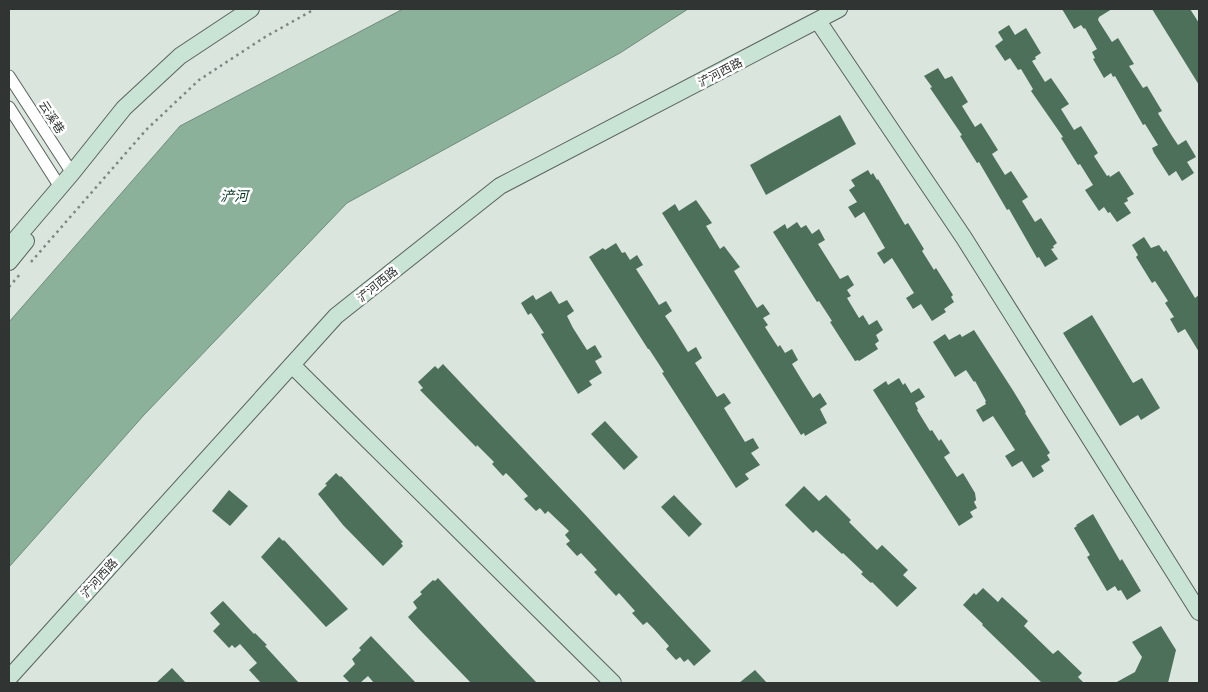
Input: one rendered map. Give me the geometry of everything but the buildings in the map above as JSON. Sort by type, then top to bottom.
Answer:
[{"type":"street","points":[[9,247],[124,108],[180,56],[251,9]]},
{"type":"street","name":"浐河西路","points":[[9,678],[336,316],[500,186],[839,9]]},
{"type":"street","points":[[818,21],[964,238],[1199,612]]},
{"type":"street","name":"云溪巷","points":[[9,76],[72,173]]},
{"type":"street","points":[[9,107],[60,187]]},
{"type":"street","points":[[9,262],[51,212],[60,187]]},
{"type":"street","points":[[292,364],[613,683]]},
{"type":"path","points":[[28,264],[146,130],[199,80],[265,37],[315,9]]},
{"type":"path","points":[[9,287],[22,272]]},
{"type":"water","name":"浐河","points":[[403,9],[688,9],[620,53],[347,203],[144,415],[9,567],[9,322],[180,126]]}]
